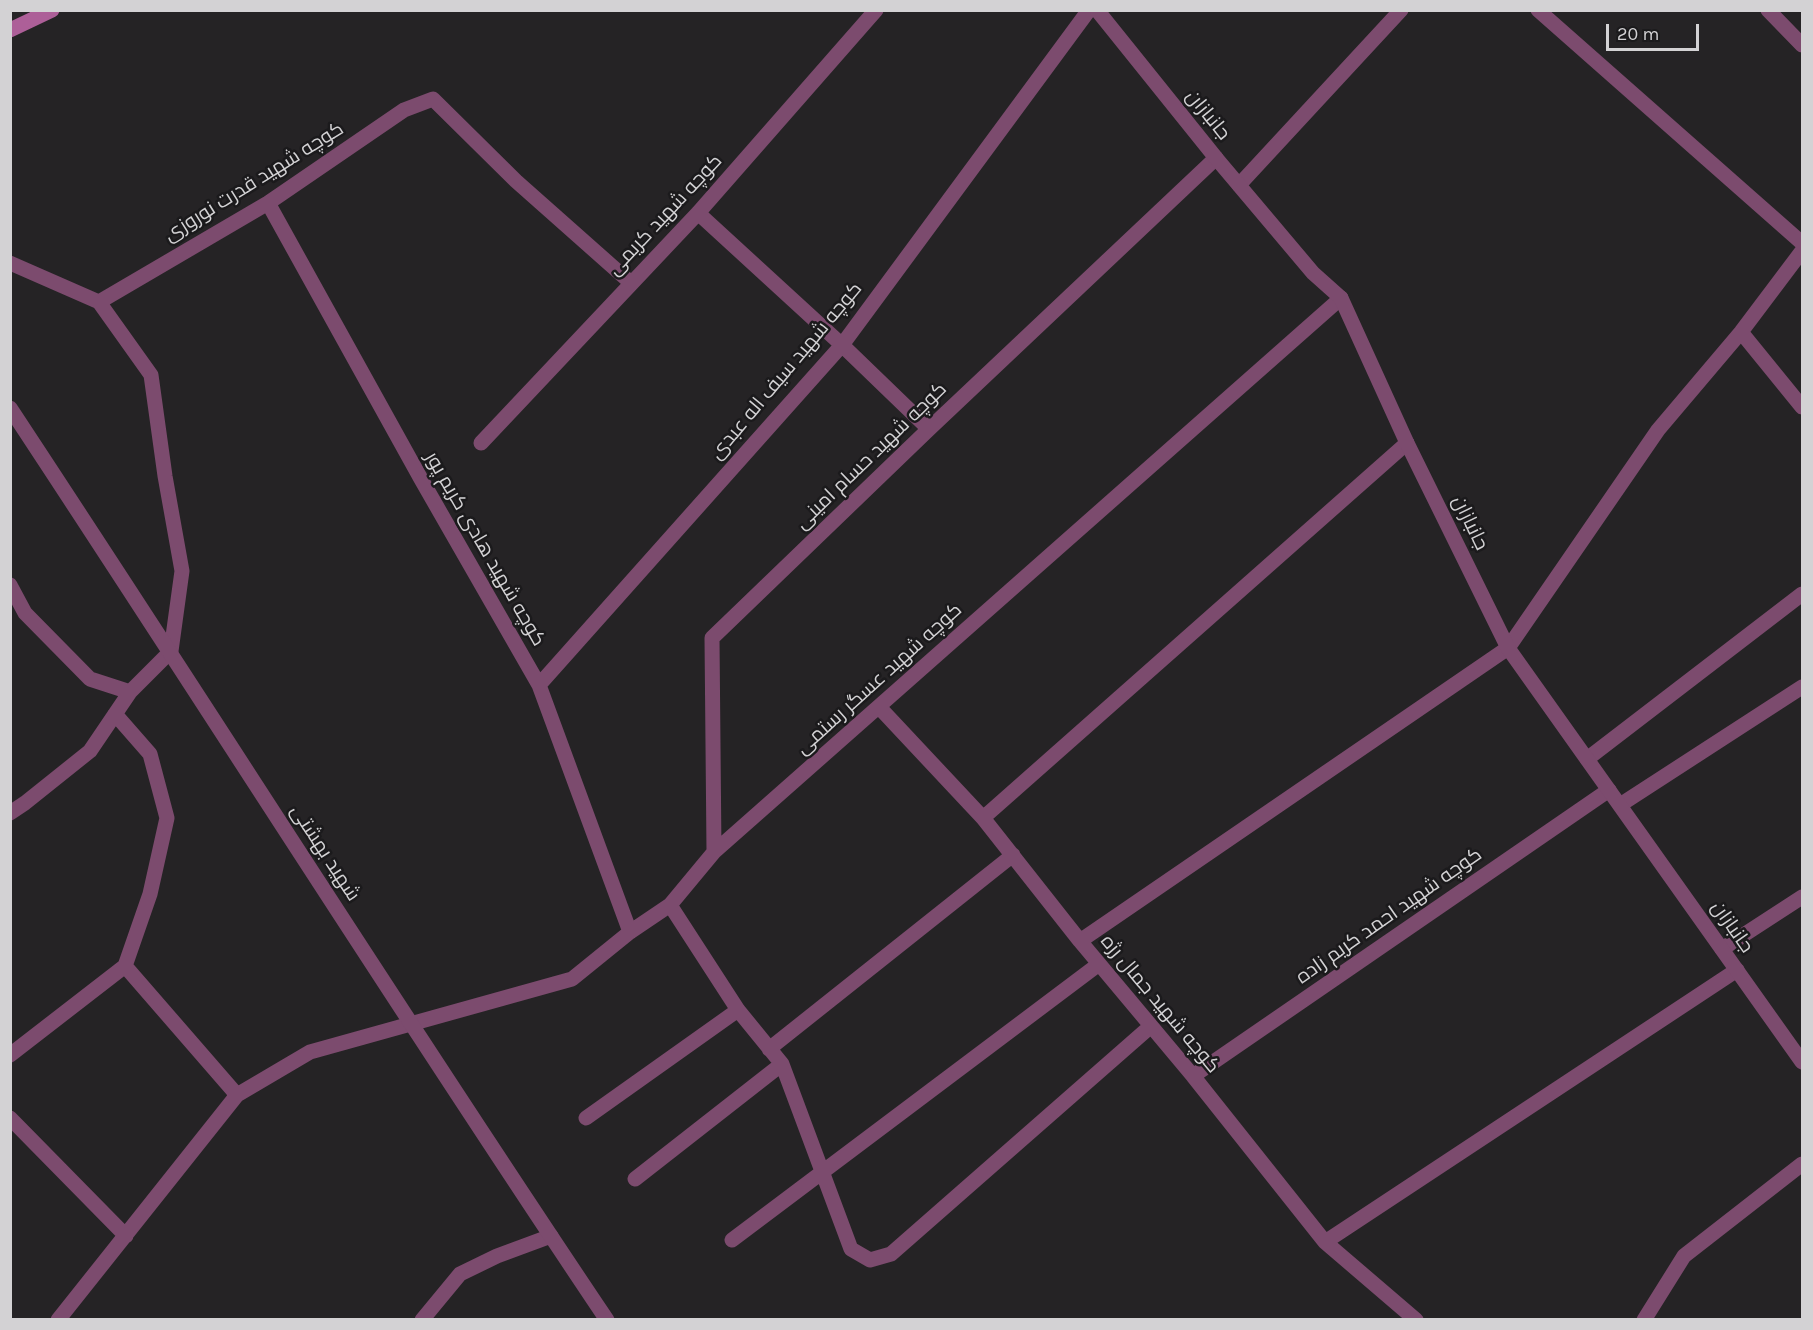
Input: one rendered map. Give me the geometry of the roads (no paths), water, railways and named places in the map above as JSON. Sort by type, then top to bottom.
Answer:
[{"type":"main road","points":[[10,30],[52,10]]},
{"type":"street","name":"کوچه شهید کریمی","points":[[481,443],[698,213],[876,10]]},
{"type":"street","name":"کوچه شهید سیف اله عبدی","points":[[539,685],[842,345],[1089,10]]},
{"type":"street","name":"جانبازان","points":[[1097,10],[1312,273],[1341,298],[1407,442],[1508,648],[1803,1062]]},
{"type":"street","points":[[1239,185],[1401,10]]},
{"type":"street","points":[[1538,10],[1803,243]]},
{"type":"street","points":[[1768,10],[1803,45]]},
{"type":"street","name":"کوچه شهید قدرت نوروزی","points":[[99,302],[268,203],[404,110],[433,99],[516,181],[631,284]]},
{"type":"street","name":"کوچه شهید حسام امینی","points":[[714,852],[712,638],[1216,158]]},
{"type":"street","name":"کوچه شهید هادی کریم پور","points":[[268,203],[421,479],[539,685],[630,932]]},
{"type":"street","points":[[698,213],[842,345],[929,429]]},
{"type":"street","points":[[1080,941],[1508,648],[1658,430],[1741,332],[1803,251]]},
{"type":"street","points":[[10,263],[99,302],[151,375],[165,476],[182,571],[171,651],[130,692],[90,751],[25,804],[10,813]]},
{"type":"street","name":"کوچه شهید عسگر رستمی","points":[[237,1095],[310,1052],[572,979],[630,932],[670,905],[714,852],[1341,298]]},
{"type":"street","points":[[1741,332],[1803,407]]},
{"type":"street","name":"شهید بهشتی","points":[[10,408],[171,651],[409,1023],[607,1320]]},
{"type":"street","points":[[983,818],[1407,442]]},
{"type":"street","points":[[10,585],[25,613],[90,680],[130,692]]},
{"type":"street","points":[[1587,759],[1803,594]]},
{"type":"street","points":[[1620,806],[1803,687]]},
{"type":"street","name":"کوچه شهید جمال رژه","points":[[879,707],[983,818],[1325,1242],[1416,1320]]},
{"type":"street","points":[[10,1055],[125,966],[150,894],[167,818],[150,754],[116,714]]},
{"type":"street","name":"کوچه شهید احمد کریم زاده","points":[[1193,1076],[1609,790]]},
{"type":"street","points":[[769,1049],[1012,855]]},
{"type":"street","points":[[1722,949],[1803,897]]},
{"type":"street","points":[[670,905],[738,1010],[782,1064],[851,1249],[870,1260],[891,1254],[1152,1026]]},
{"type":"street","points":[[732,1240],[1100,964]]},
{"type":"street","points":[[58,1320],[237,1095],[125,966]]},
{"type":"street","points":[[1325,1242],[1737,970]]},
{"type":"street","points":[[586,1118],[738,1010]]},
{"type":"street","points":[[635,1179],[782,1064]]},
{"type":"street","points":[[10,1118],[126,1236]]},
{"type":"street","points":[[1644,1320],[1684,1256],[1803,1164]]},
{"type":"street","points":[[422,1320],[460,1274],[497,1256],[551,1236]]}]
